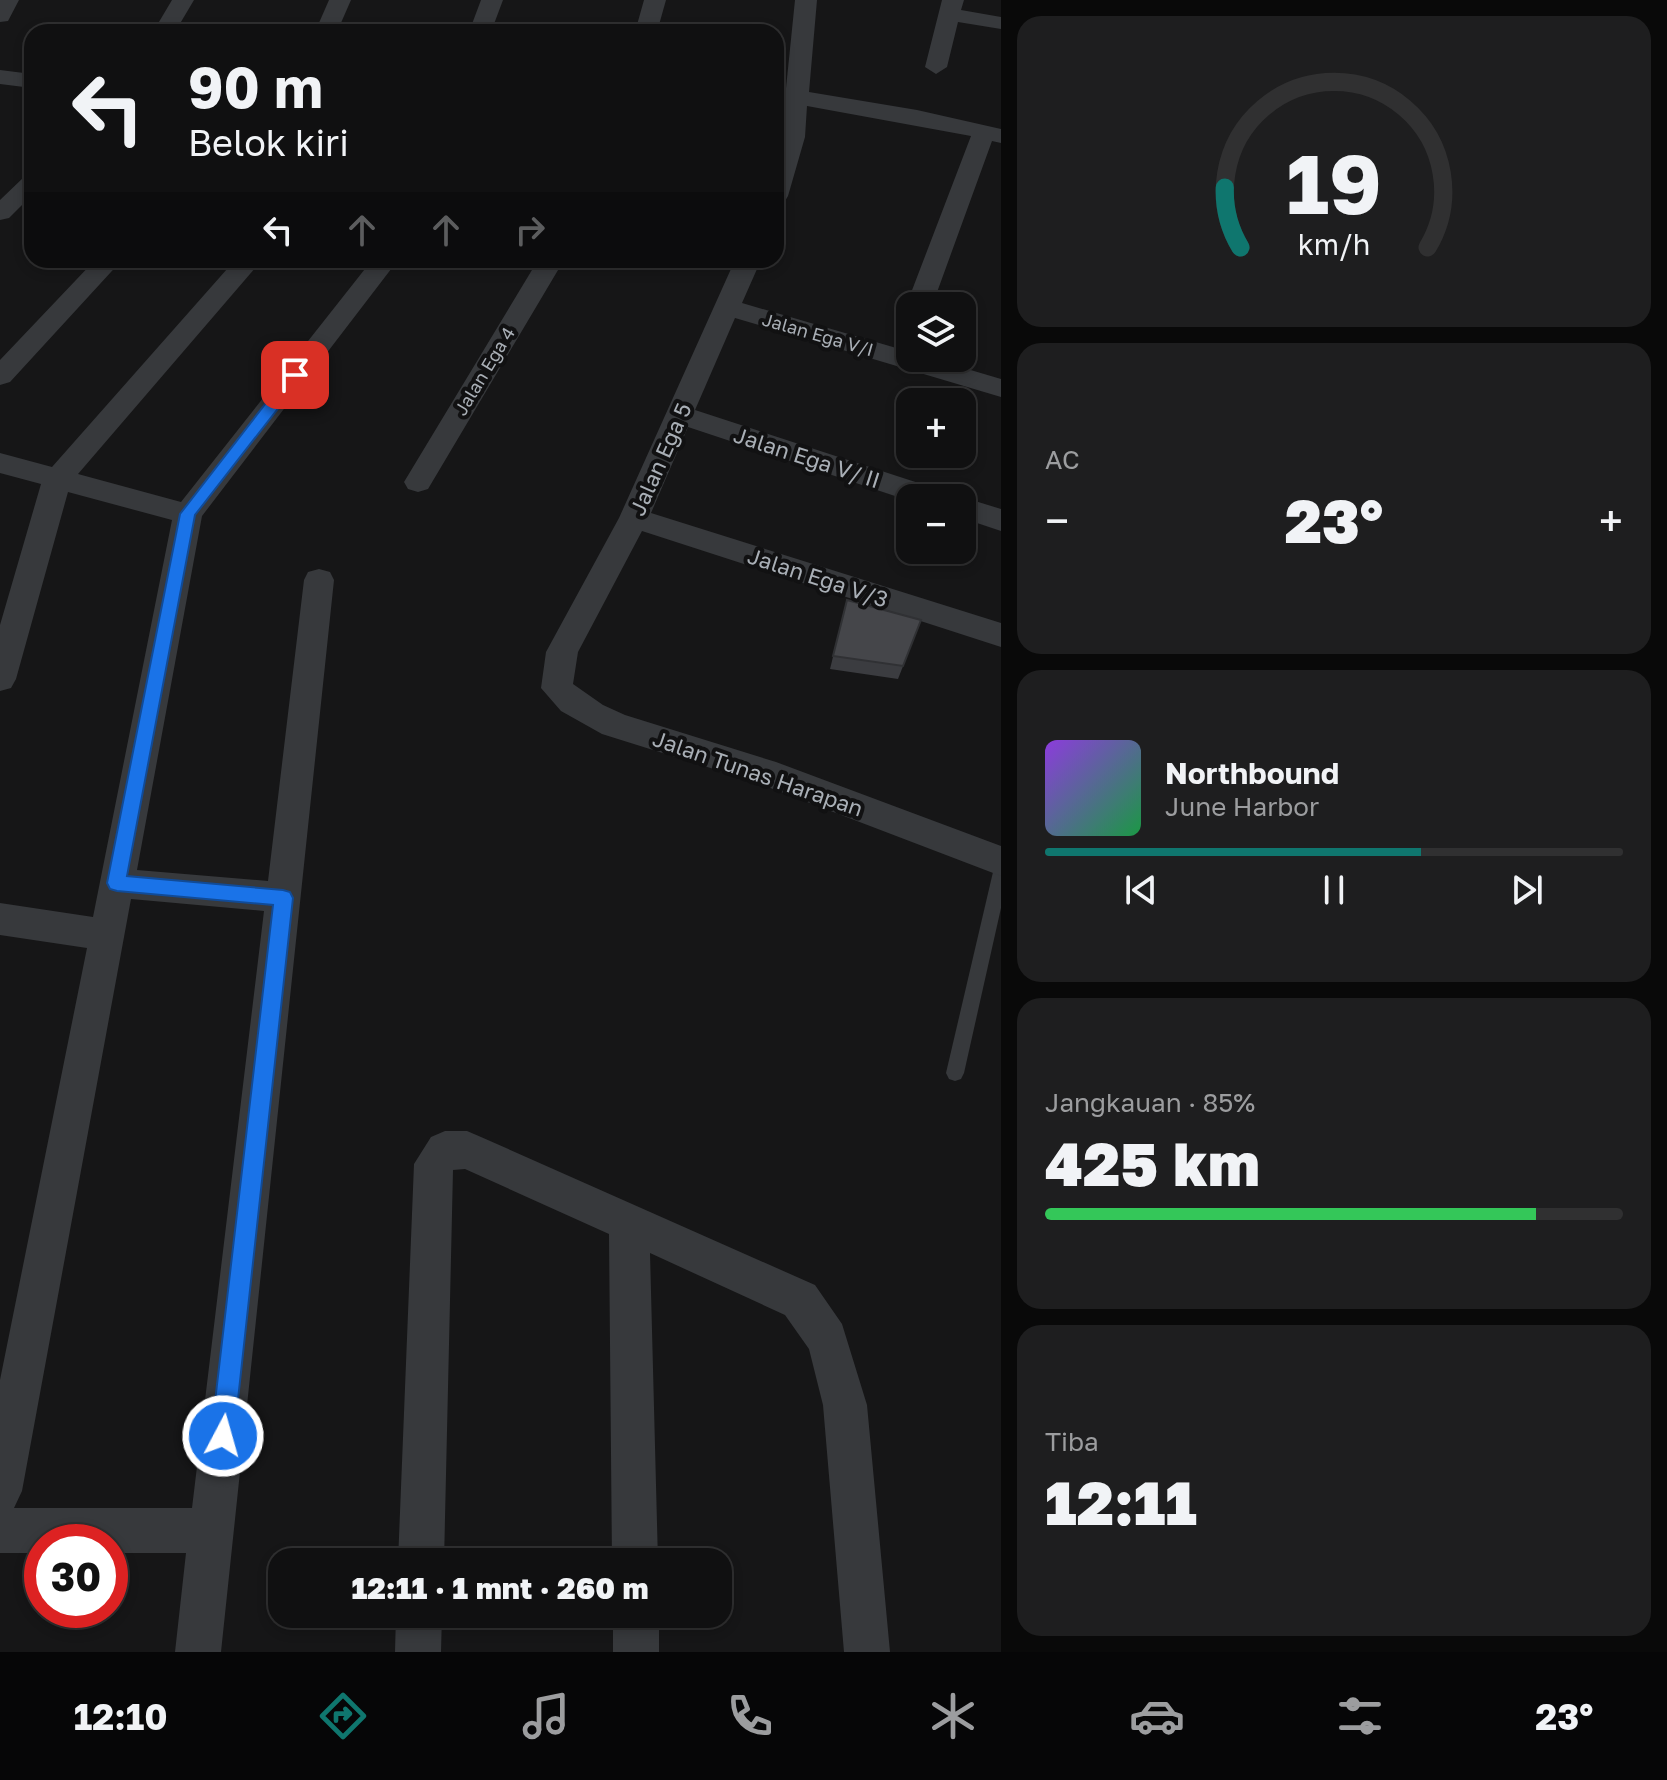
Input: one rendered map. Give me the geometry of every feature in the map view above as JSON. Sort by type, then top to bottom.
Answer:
[{"type":"street","points":[[0,16],[8,0]]},
{"type":"street","points":[[169,24],[183,0]]},
{"type":"street","points":[[330,24],[340,0]]},
{"type":"street","points":[[483,24],[492,0]]},
{"type":"street","points":[[648,24],[655,0]]},
{"type":"street","points":[[784,173],[797,97],[806,0]]},
{"type":"street","points":[[936,67],[952,7],[1001,23]]},
{"type":"street","points":[[0,77],[24,80]]},
{"type":"street","points":[[797,97],[993,134],[925,292]]},
{"type":"street","points":[[0,213],[24,190]]},
{"type":"street","points":[[0,376],[101,268]]},
{"type":"street","points":[[0,679],[57,480],[242,268]]},
{"type":"street","points":[[0,1491],[188,514],[379,268]]},
{"type":"street","name":"Jalan Ega 4","points":[[418,482],[546,268]]},
{"type":"street","name":"Jalan Ega 5","points":[[562,652],[634,518],[744,268]]},
{"type":"street","name":"Jalan Ega V/I","points":[[727,307],[896,357]]},
{"type":"street","name":"Jalan Ega V/I","points":[[947,372],[1001,388]]},
{"type":"street","name":"Jalan Ega V/ II","points":[[680,415],[896,486]]},
{"type":"street","points":[[0,463],[188,514]]},
{"type":"street","points":[[976,512],[1001,520]]},
{"type":"street","name":"Jalan Ega V/3","points":[[634,518],[1001,635]]},
{"type":"street","points":[[198,1652],[319,580]]},
{"type":"street","name":"Jalan Tunas Harapan","points":[[562,652],[557,688],[570,704],[605,720],[730,759],[1001,861]]},
{"type":"street","points":[[117,883],[283,898]]},
{"type":"street","points":[[0,919],[107,935]]},
{"type":"street","points":[[421,1548],[434,1164],[445,1150],[467,1150],[629,1226],[800,1300],[827,1339],[845,1405],[867,1652]]},
{"type":"street","points":[[629,1226],[635,1548]]},
{"type":"street","points":[[0,1530],[212,1531]]},
{"type":"street","points":[[418,1652],[419,1628]]},
{"type":"street","points":[[636,1628],[636,1652]]},
{"type":"lane","points":[[955,1073],[1001,872]]},
{"type":"building","points":[[847,600],[921,620],[903,666],[833,656]]},
{"type":"route","points":[[223,1436],[283,898],[117,883],[188,514],[295,375]]}]
